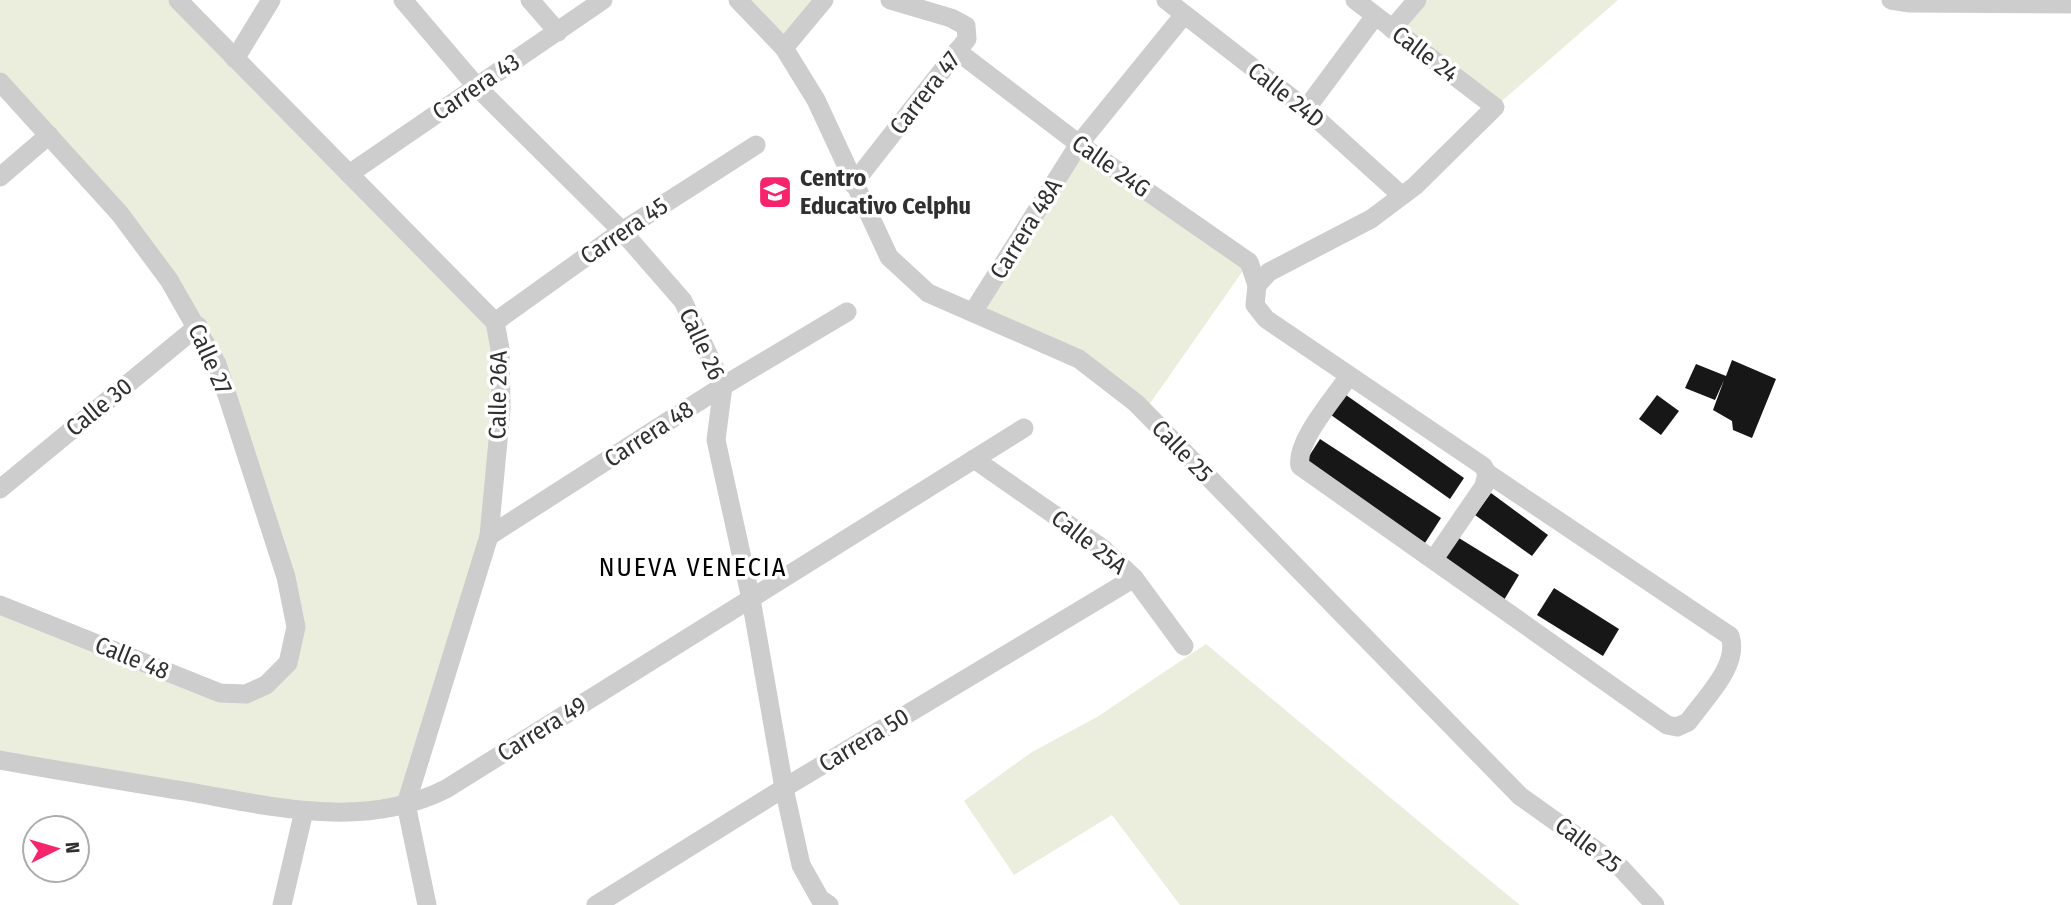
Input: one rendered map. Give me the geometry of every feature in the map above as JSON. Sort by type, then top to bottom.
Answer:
[{"type":"street","name":"Calle 26A","points":[[178,0],[495,322],[500,349],[501,408],[489,536],[406,804],[427,905]]},
{"type":"street","points":[[235,59],[271,0]]},
{"type":"street","name":"Calle 26","points":[[403,0],[477,87],[622,230],[683,300],[723,386],[716,440],[751,599],[784,788],[802,864],[820,899],[829,905]]},
{"type":"street","points":[[530,0],[558,32]]},
{"type":"street","name":"Carrera 43","points":[[349,174],[603,0]]},
{"type":"street","name":"Calle 25","points":[[738,0],[784,48],[816,100],[889,257],[928,293],[1079,359],[1136,403],[1494,771],[1520,796],[1620,868],[1655,905]]},
{"type":"street","points":[[784,48],[824,0]]},
{"type":"street","name":"Carrera 47","points":[[853,184],[969,33],[967,26],[951,18],[890,0]]},
{"type":"street","name":"Calle 24D","points":[[1166,0],[1408,191]]},
{"type":"street","name":"Calle 24","points":[[1355,0],[1495,107],[1408,191]]},
{"type":"street","points":[[1392,29],[1417,0]]},
{"type":"street","points":[[1904,1],[2071,4]]},
{"type":"street","name":"Carrera 48A","points":[[973,312],[1079,144],[1183,16]]},
{"type":"street","points":[[1306,109],[1375,16]]},
{"type":"street","name":"Calle 24G","points":[[957,51],[1079,144],[1249,262],[1257,285],[1255,305],[1266,320],[1730,636],[1735,649],[1731,661],[1688,722],[1677,727],[1667,725],[1434,559]]},
{"type":"street","name":"Calle 27","points":[[0,82],[120,214],[169,280],[198,326],[217,364],[293,603],[296,626],[288,663],[266,685]]},
{"type":"street","points":[[0,177],[48,135]]},
{"type":"street","name":"Carrera 45","points":[[495,322],[622,230],[757,145]]},
{"type":"street","points":[[1257,285],[1269,272],[1342,236],[1371,219],[1408,191]]},
{"type":"street","name":"Carrera 48","points":[[489,536],[723,386],[847,312]]},
{"type":"street","name":"Calle 30","points":[[0,489],[198,326]]},
{"type":"street","points":[[1349,376],[1305,440],[1298,458],[1300,466],[1434,559],[1474,504],[1487,473]]},
{"type":"street","name":"Carrera 49","points":[[0,760],[304,811],[362,813],[422,801],[446,789],[1024,428]]},
{"type":"street","name":"Calle 25A","points":[[974,459],[1092,540],[1135,578],[1184,646]]},
{"type":"street","name":"Carrera 50","points":[[596,905],[784,788],[1135,578]]},
{"type":"street","name":"Calle 48","points":[[0,605],[220,694],[246,694],[266,685]]},
{"type":"street","points":[[282,905],[304,811]]},
{"type":"green space","points":[[0,0],[179,0],[495,322],[489,536],[406,804],[362,813],[0,760],[0,605],[220,693],[266,685],[296,627],[217,364],[120,214],[0,82]]},
{"type":"green space","points":[[738,0],[824,0],[784,48]]},
{"type":"green space","points":[[1417,0],[1618,0],[1495,107],[1393,29]]},
{"type":"green space","points":[[1079,144],[1249,262],[1144,412],[1079,359],[973,312]]},
{"type":"green space","points":[[1206,644],[1520,905],[1180,905],[1112,815],[1014,875],[964,801],[1032,752],[1097,717]]},
{"type":"building","points":[[1732,360],[1776,379],[1752,438],[1733,430],[1732,421],[1713,410],[1724,380],[1715,400],[1685,388],[1696,364],[1726,376]]},
{"type":"building","points":[[1346,395],[1464,478],[1450,499],[1331,415]]},
{"type":"building","points":[[1657,395],[1679,411],[1661,435],[1639,419]]},
{"type":"building","points":[[1320,439],[1441,518],[1425,543],[1304,464]]},
{"type":"building","points":[[1491,493],[1548,535],[1532,556],[1475,515]]},
{"type":"building","points":[[1454,535],[1519,575],[1504,600],[1438,560]]},
{"type":"building","points":[[1554,588],[1619,629],[1603,656],[1537,615]]},
{"type":"place","name":"Centro Educativo Celphu","points":[[775,192]]},
{"type":"district","name":"NUEVA VENECIA","points":[[693,567]]}]
